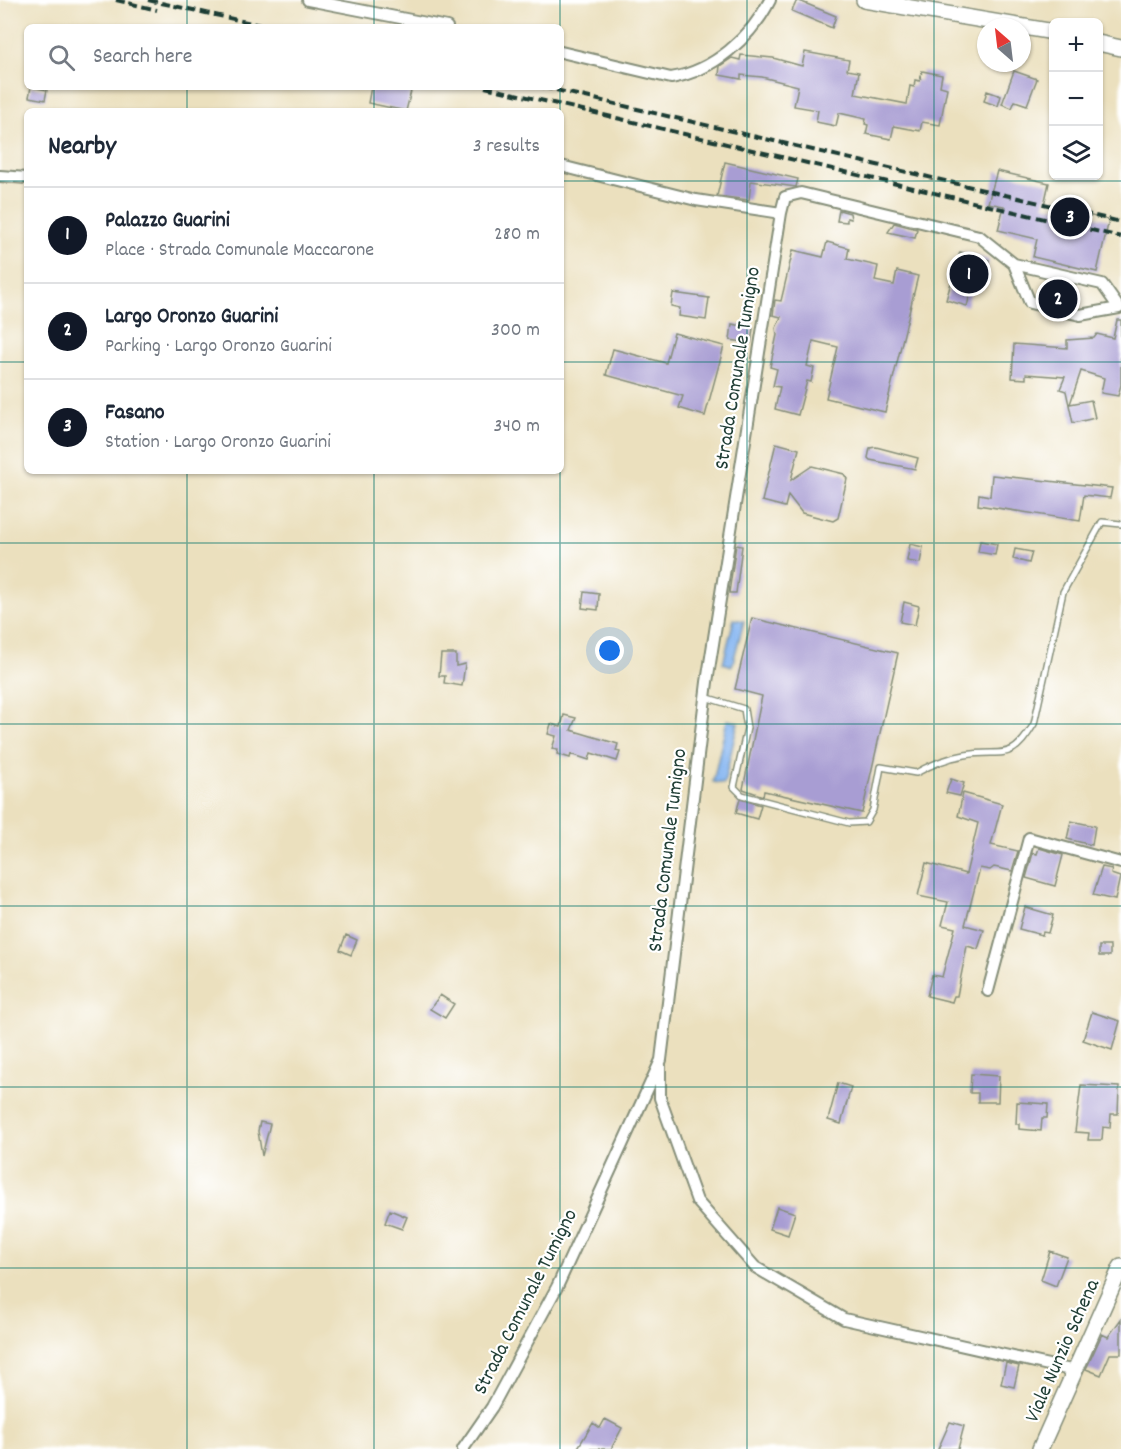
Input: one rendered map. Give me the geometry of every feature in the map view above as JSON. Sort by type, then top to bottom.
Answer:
[{"type":"street","points":[[308,0],[432,24]]},
{"type":"street","points":[[564,53],[671,78],[689,75],[718,58],[745,37],[770,0]]},
{"type":"street","points":[[864,0],[1049,31]]},
{"type":"street","points":[[1103,44],[1121,48]]},
{"type":"street","points":[[564,167],[696,200],[781,213],[785,197],[801,193],[979,236],[1014,264],[1102,284],[1120,308],[1080,315],[1030,303],[1014,264]]},
{"type":"street","points":[[0,176],[24,178]]},
{"type":"street","name":"Strada Comunale Tumigno","points":[[463,1449],[492,1407],[557,1287],[661,1060],[705,697],[781,213]]},
{"type":"street","points":[[988,991],[1029,838],[1121,863]]},
{"type":"street","points":[[661,1060],[660,1098],[697,1201],[755,1267],[844,1319],[1075,1371]]},
{"type":"street","name":"Viale Nunzio Schena","points":[[1040,1449],[1121,1267]]},
{"type":"lane","points":[[705,697],[744,709],[747,728],[734,787],[742,795],[849,823],[866,822],[873,810],[881,767],[916,773],[936,762],[968,754],[1001,754],[1023,742],[1034,724],[1063,592],[1102,522],[1121,524]]},
{"type":"water","points":[[734,619],[744,621],[732,666],[723,663]]},
{"type":"water","points":[[727,720],[738,722],[724,784],[713,782]]},
{"type":"building","points":[[797,0],[836,16],[832,28],[792,11]]},
{"type":"building","points":[[805,52],[849,60],[847,70],[859,72],[855,94],[907,104],[910,86],[914,87],[915,80],[920,81],[922,71],[942,75],[940,86],[947,88],[940,125],[922,122],[920,131],[894,126],[891,139],[866,134],[868,125],[865,124],[866,119],[839,113],[836,126],[816,122],[818,110],[794,106],[798,86],[762,77],[741,75],[741,79],[719,75],[720,66],[732,58],[740,60],[741,55],[773,58],[802,66]]},
{"type":"building","points":[[1014,72],[1037,79],[1027,105],[1015,101],[1012,108],[1002,104]]},
{"type":"building","points":[[30,90],[47,90],[45,100],[29,97]]},
{"type":"building","points":[[370,90],[411,91],[407,108],[392,108],[368,103]]},
{"type":"building","points":[[987,91],[1001,96],[998,106],[984,101]]},
{"type":"building","points":[[725,162],[798,179],[796,187],[751,181],[749,200],[717,196]]},
{"type":"building","points":[[997,171],[1049,183],[1044,205],[1109,220],[1097,272],[1033,257],[1037,239],[998,230],[1004,206],[988,203]]},
{"type":"building","points":[[839,210],[850,213],[851,219],[847,218],[847,222],[837,221]]},
{"type":"building","points":[[894,223],[917,229],[915,238],[888,232]]},
{"type":"building","points":[[827,242],[849,248],[847,259],[878,266],[875,281],[894,285],[897,271],[918,276],[885,412],[826,398],[838,347],[813,341],[807,366],[814,368],[811,382],[807,381],[798,415],[775,409],[780,387],[773,386],[777,369],[770,367],[777,335],[776,328],[781,317],[773,315],[775,300],[781,301],[793,250],[823,257]]},
{"type":"building","points":[[960,252],[989,260],[980,291],[972,288],[967,306],[946,300]]},
{"type":"building","points":[[673,293],[709,298],[706,320],[679,316],[680,308],[671,306]]},
{"type":"building","points":[[1117,320],[1121,320],[1121,385],[1118,396],[1101,393],[1104,378],[1081,371],[1070,404],[1091,400],[1095,418],[1073,423],[1066,391],[1060,389],[1065,377],[1026,374],[1026,379],[1012,378],[1014,344],[1067,348],[1067,340],[1094,338],[1097,334],[1113,338]]},
{"type":"building","points":[[732,324],[753,328],[751,343],[730,340]]},
{"type":"building","points":[[674,333],[724,346],[705,416],[679,408],[683,396],[606,375],[613,349],[666,363]]},
{"type":"building","points":[[776,443],[799,449],[791,480],[812,466],[844,474],[847,479],[838,518],[833,521],[802,513],[788,495],[785,507],[762,501]]},
{"type":"building","points":[[876,447],[918,458],[915,469],[870,460],[868,458],[870,448]]},
{"type":"building","points":[[992,475],[1112,488],[1110,498],[1084,495],[1080,521],[978,505],[979,494],[990,496]]},
{"type":"building","points":[[980,541],[997,544],[995,555],[978,552]]},
{"type":"building","points":[[910,544],[923,547],[920,563],[907,561]]},
{"type":"building","points":[[736,545],[742,546],[736,593],[729,593]]},
{"type":"building","points":[[1015,549],[1032,552],[1029,563],[1013,559]]},
{"type":"building","points":[[584,592],[599,594],[598,610],[582,608]]},
{"type":"building","points":[[904,602],[919,606],[915,625],[900,622]]},
{"type":"building","points":[[752,618],[898,653],[862,813],[764,791],[763,796],[743,789],[762,696],[735,689]]},
{"type":"building","points":[[441,654],[456,654],[456,666],[465,664],[462,686],[444,683],[445,676],[439,676]]},
{"type":"building","points":[[564,715],[576,718],[571,730],[618,744],[616,751],[620,752],[617,761],[591,753],[589,760],[571,754],[570,758],[557,754],[558,750],[552,749],[556,736],[548,734],[551,724],[561,727]]},
{"type":"building","points":[[951,779],[964,783],[960,796],[946,793]]},
{"type":"building","points":[[963,793],[1002,804],[991,845],[1018,851],[1012,871],[994,867],[990,870],[980,868],[965,925],[984,930],[978,949],[967,946],[957,996],[954,996],[952,1002],[927,996],[932,975],[942,977],[955,928],[942,925],[948,902],[918,896],[926,863],[966,874],[978,823],[958,816]]},
{"type":"building","points":[[740,799],[761,805],[757,819],[736,813]]},
{"type":"building","points":[[1071,821],[1095,826],[1092,845],[1067,839]]},
{"type":"building","points":[[1039,848],[1063,855],[1055,886],[1026,878],[1033,853],[1037,854]]},
{"type":"building","points":[[1102,867],[1112,869],[1111,874],[1120,877],[1115,900],[1093,895]]},
{"type":"building","points":[[1025,907],[1053,915],[1048,933],[1043,932],[1042,935],[1019,929]]},
{"type":"building","points":[[346,935],[357,940],[351,955],[340,950]]},
{"type":"building","points":[[1099,946],[1110,946],[1110,956],[1099,956]]},
{"type":"building","points":[[440,995],[454,1004],[445,1018],[430,1009]]},
{"type":"building","points":[[1092,1012],[1120,1021],[1112,1050],[1083,1040]]},
{"type":"building","points":[[971,1074],[999,1076],[998,1102],[978,1102],[978,1093],[970,1093]]},
{"type":"building","points":[[838,1083],[851,1087],[841,1124],[828,1120]]},
{"type":"building","points":[[1081,1085],[1119,1087],[1118,1114],[1111,1114],[1110,1128],[1103,1127],[1102,1140],[1088,1140],[1089,1133],[1075,1132]]},
{"type":"building","points":[[1017,1102],[1048,1104],[1047,1118],[1042,1118],[1041,1131],[1019,1129],[1019,1124],[1016,1124]]},
{"type":"building","points":[[260,1122],[270,1124],[262,1156],[258,1131]]},
{"type":"building","points":[[777,1207],[795,1213],[788,1235],[770,1229]]},
{"type":"building","points":[[390,1210],[407,1217],[402,1229],[385,1223]]},
{"type":"building","points":[[1050,1251],[1067,1257],[1056,1286],[1041,1280]]},
{"type":"building","points":[[1121,1319],[1121,1354],[1110,1354],[1101,1375],[1086,1369],[1102,1334],[1108,1337]]},
{"type":"building","points":[[1006,1363],[1019,1366],[1014,1387],[1001,1384]]},
{"type":"building","points":[[605,1419],[622,1428],[611,1449],[577,1449],[593,1423],[600,1428]]},
{"type":"building","points":[[950,1422],[964,1426],[958,1449],[938,1449]]},
{"type":"railway","points":[[116,0],[157,10]]},
{"type":"railway","points":[[148,0],[256,24]]},
{"type":"railway","points":[[498,90],[1121,237]]},
{"type":"railway","points":[[556,90],[1121,222]]},
{"type":"place","name":"Fasano","points":[[1070,217]]},
{"type":"place","name":"Palazzo Guarini","points":[[969,274]]},
{"type":"place","name":"Largo Oronzo Guarini","points":[[1058,299]]}]
